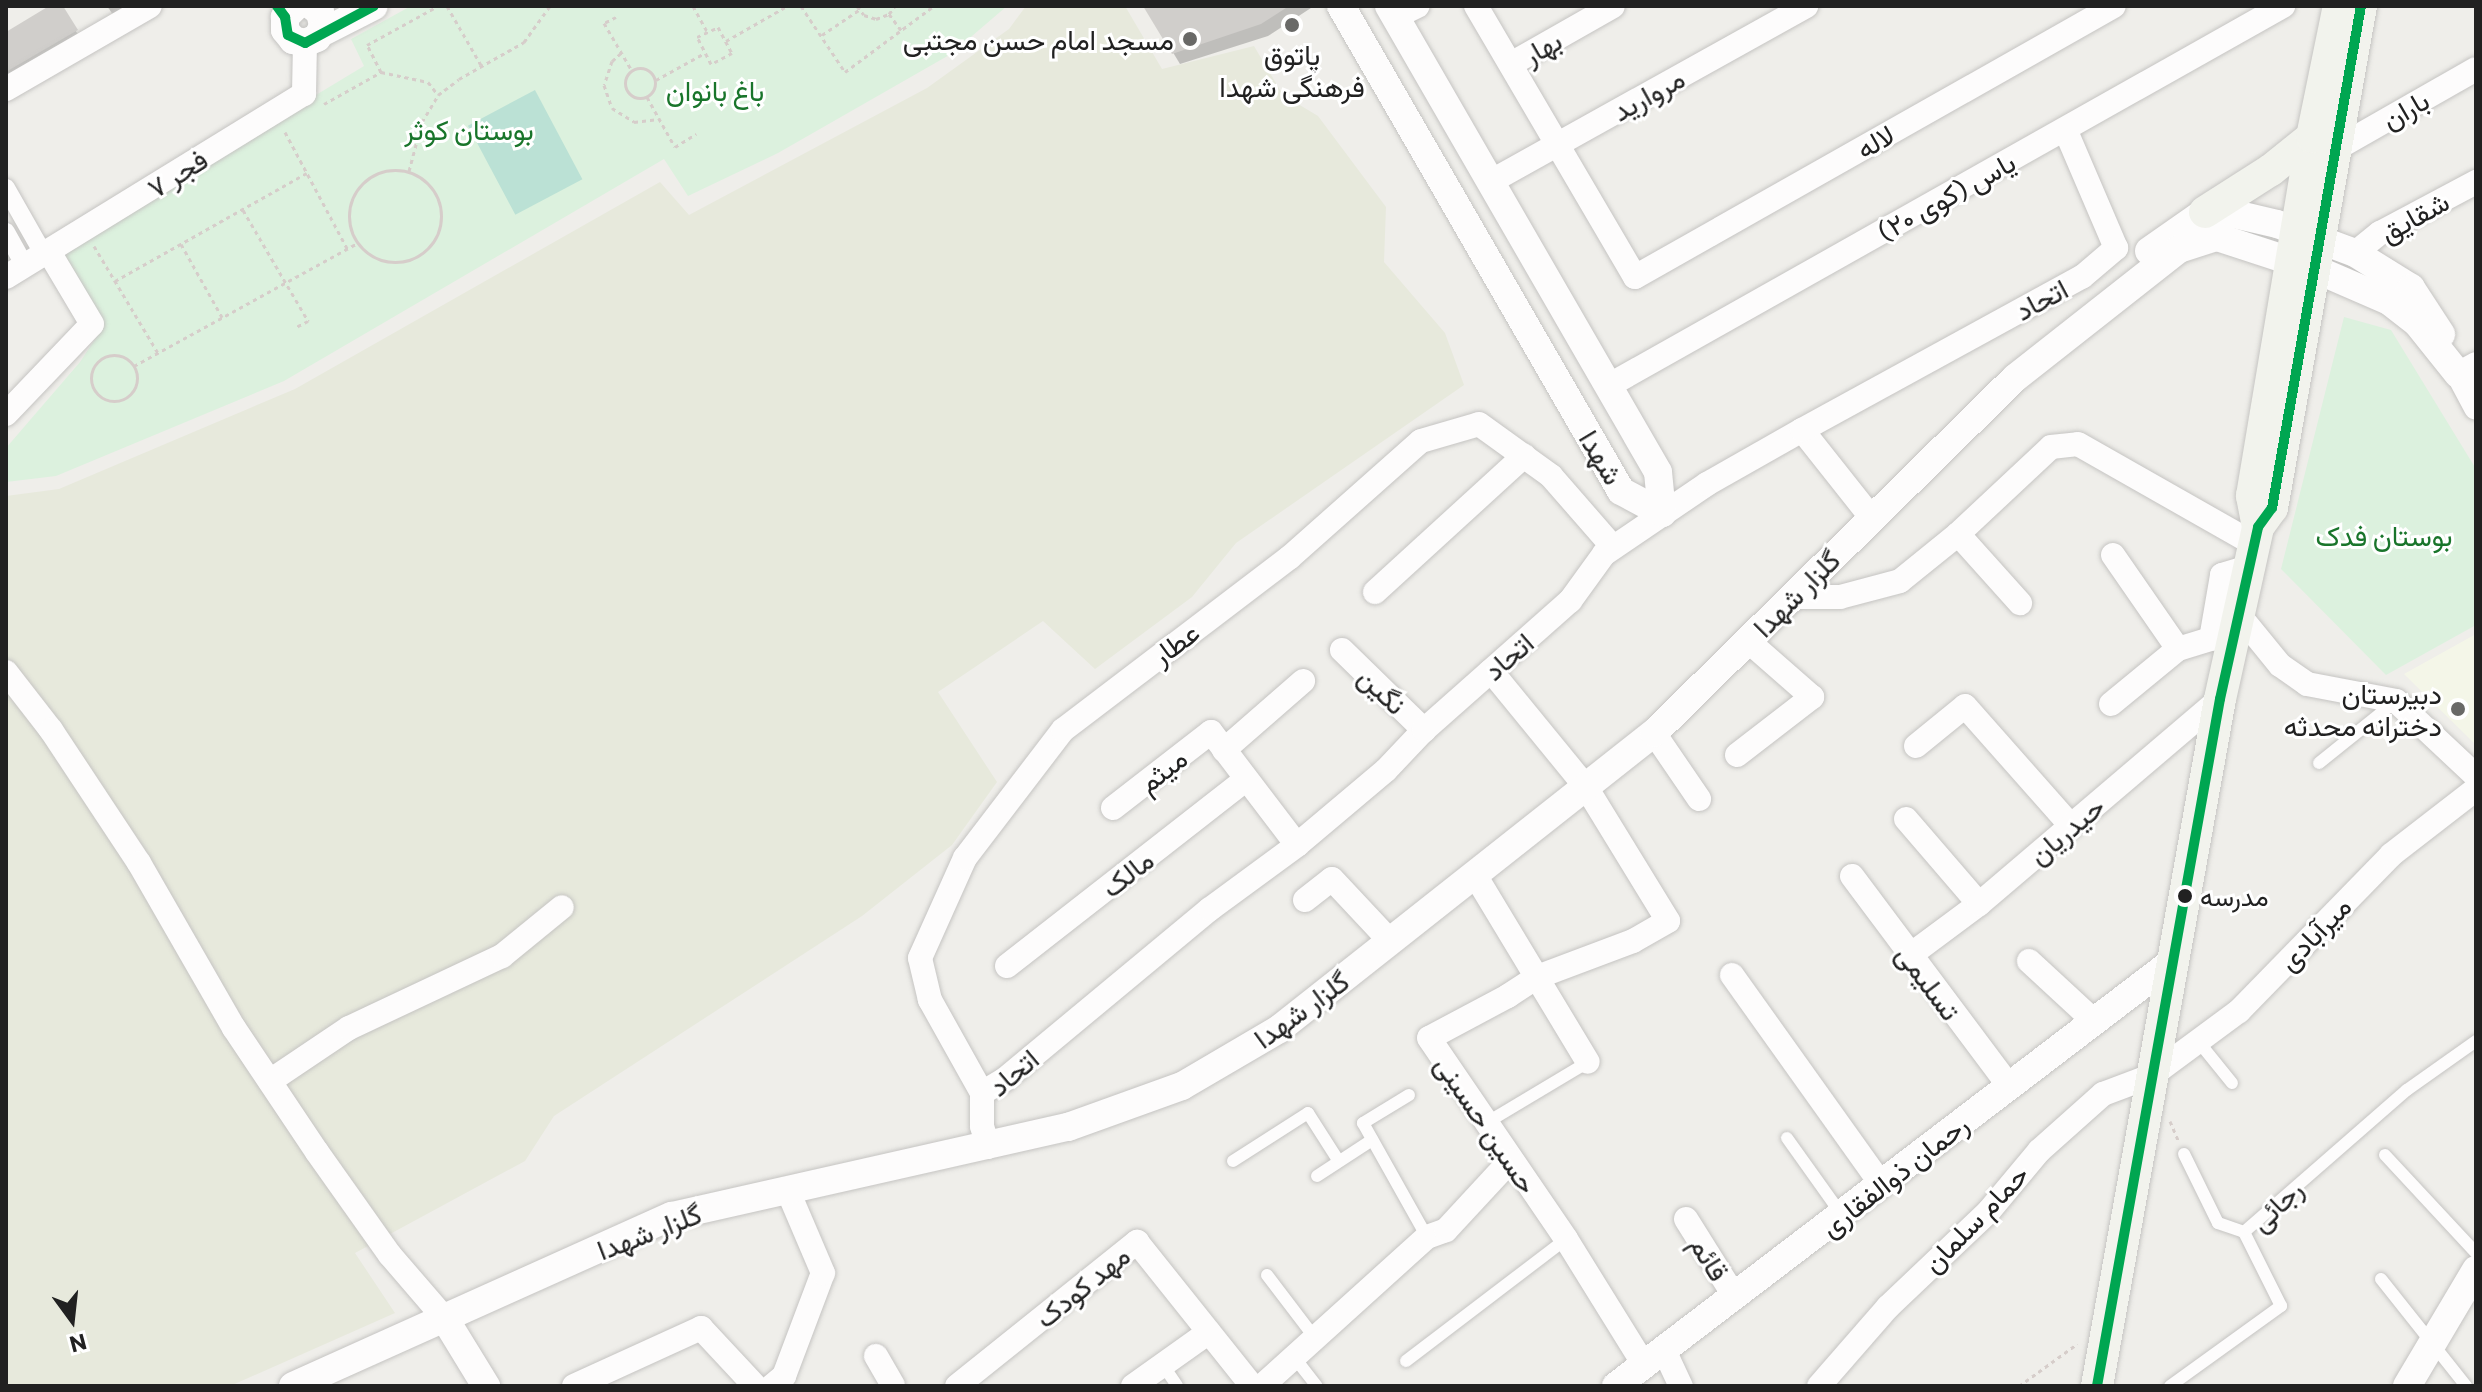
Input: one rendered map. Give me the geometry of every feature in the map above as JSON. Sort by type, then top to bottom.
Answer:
[{"type":"main road","points":[[2097,1386],[2220,699],[2253,546],[2252,496],[2307,250],[2339,6]]},
{"type":"main road","points":[[2205,212],[2271,170],[2323,143],[2361,6]]},
{"type":"street","points":[[6,89],[150,6]]},
{"type":"street","points":[[312,6],[323,19],[313,38]]},
{"type":"street","points":[[286,10],[288,35],[313,38],[374,6]]},
{"type":"street","name":"شهدا","points":[[1341,6],[1621,491],[1662,513]]},
{"type":"street","points":[[1476,6],[1559,144]]},
{"type":"street","name":"بهار","points":[[1511,64],[1613,6]]},
{"type":"street","name":"مروارید","points":[[1490,182],[1806,6]]},
{"type":"street","name":"لاله","points":[[1559,144],[1635,277],[2114,6]]},
{"type":"street","name":"یاس (کوی ۲۰)","points":[[1608,386],[2283,6]]},
{"type":"street","name":"شهدا","points":[[1401,10],[1490,182],[1658,472],[1662,513]]},
{"type":"street","name":"فجر ۷","points":[[31,263],[304,94],[313,38]]},
{"type":"street","name":"باران","points":[[2323,143],[2476,69]]},
{"type":"street","name":"اتحاد","points":[[988,1147],[982,1126],[982,1093],[1005,1079],[1210,909],[1297,845],[1386,770],[1424,730],[1570,601],[1604,554],[1662,513],[1802,430],[2082,277],[2116,248],[2065,129]]},
{"type":"street","name":"شقایق","points":[[2355,253],[2380,233],[2476,182]]},
{"type":"street","points":[[6,188],[31,263]]},
{"type":"street","points":[[2115,296],[2130,270],[2148,252],[2205,212],[2230,213],[2307,250],[2389,301],[2467,369]]},
{"type":"street","points":[[6,232],[31,263],[92,324],[6,414]]},
{"type":"street","points":[[2115,296],[2179,249],[2217,237],[2307,250],[2355,253],[2411,288],[2467,369],[2476,408]]},
{"type":"street","name":"گلزار شهدا","points":[[293,1386],[672,1216],[1068,1127],[1182,1086],[1279,1029],[1654,733],[2015,378],[2115,296]]},
{"type":"street","name":"عطار","points":[[982,1093],[930,1000],[920,958],[965,858],[1063,730],[1289,558],[1421,441],[1479,424],[1551,476],[1613,547]]},
{"type":"street","points":[[1802,430],[1871,517]]},
{"type":"street","points":[[1791,597],[1840,597],[1900,581],[1958,534],[2051,447],[2078,444],[2253,546],[2222,575],[2211,639],[2178,649],[2111,704]]},
{"type":"street","points":[[1375,592],[1524,456]]},
{"type":"street","points":[[1958,534],[2020,603]]},
{"type":"street","points":[[2113,555],[2178,649]]},
{"type":"street","points":[[2240,616],[2280,665],[2307,684],[2396,701],[2476,776]]},
{"type":"street","points":[[1737,755],[1812,697],[1748,641]]},
{"type":"street","name":"نگین","points":[[1342,650],[1424,730]]},
{"type":"street","points":[[1491,671],[1586,787]]},
{"type":"street","points":[[6,672],[51,730],[139,863],[270,1081],[390,1255],[445,1319],[486,1386]]},
{"type":"street","points":[[1297,845],[1218,741],[1303,681]]},
{"type":"street","name":"حیدریان","points":[[1909,956],[1979,904],[2220,699]]},
{"type":"street","points":[[1916,746],[1965,706],[2071,826]]},
{"type":"street","points":[[1654,733],[1699,799]]},
{"type":"street","name":"میثم","points":[[1113,808],[1218,741]]},
{"type":"street","name":"مالک","points":[[1007,966],[1246,779]]},
{"type":"street","name":"حسین حسینی","points":[[1586,787],[1668,921],[1633,941],[1537,977],[1429,1038],[1566,1239],[1654,1358],[1681,1386]]},
{"type":"street","name":"میرآبادی","points":[[2151,1076],[2239,1011],[2391,855],[2476,789]]},
{"type":"street","points":[[1906,819],[1979,904]]},
{"type":"street","points":[[1475,875],[1588,1062]]},
{"type":"street","name":"تسلیمی","points":[[1852,876],[2009,1086]]},
{"type":"street","points":[[1305,900],[1332,879],[1391,942]]},
{"type":"street","points":[[270,1081],[349,1028],[502,956],[562,907]]},
{"type":"street","points":[[2029,961],[2094,1021]]},
{"type":"street","name":"رحمان ذوالفقاری","points":[[1616,1386],[2172,962]]},
{"type":"street","points":[[1732,975],[1881,1184]]},
{"type":"street","name":"حمام سلمان","points":[[1825,1383],[1888,1307],[1989,1211],[2039,1151],[2103,1094],[2151,1076]]},
{"type":"street","points":[[1262,1386],[1427,1237],[1446,1230],[1510,1161]]},
{"type":"street","points":[[772,1386],[784,1376],[823,1273],[788,1191]]},
{"type":"street","name":"قائم","points":[[1686,1219],[1735,1297]]},
{"type":"street","name":"مهد کودک","points":[[957,1386],[1137,1242],[1252,1386]]},
{"type":"street","points":[[2407,1386],[2476,1270]]},
{"type":"street","points":[[574,1386],[605,1380],[701,1328],[755,1386]]},
{"type":"street","points":[[1133,1386],[1209,1332]]},
{"type":"street","points":[[876,1356],[893,1386]]},
{"type":"lane","points":[[2319,763],[2396,701]]},
{"type":"lane","points":[[2198,1041],[2232,1083]]},
{"type":"lane","name":"رجائی","points":[[2170,1386],[2281,1306],[2244,1232],[2407,1090],[2476,1041]]},
{"type":"lane","points":[[1486,1123],[1588,1062]]},
{"type":"lane","points":[[1409,1095],[1363,1123],[1427,1237]]},
{"type":"lane","points":[[1233,1161],[1308,1113],[1338,1160]]},
{"type":"lane","points":[[1787,1138],[1842,1215]]},
{"type":"lane","points":[[1317,1176],[1372,1140]]},
{"type":"lane","points":[[2184,1154],[2218,1223],[2244,1232]]},
{"type":"lane","points":[[2385,1155],[2476,1253]]},
{"type":"lane","points":[[1406,1361],[1566,1239]]},
{"type":"lane","points":[[1267,1275],[1315,1338]]},
{"type":"lane","points":[[2381,1279],[2466,1386]]},
{"type":"lane","points":[[1294,1357],[1317,1386]]},
{"type":"lane","points":[[1163,1365],[1177,1386]]},
{"type":"path","points":[[381,72],[367,45],[438,6]]},
{"type":"path","points":[[447,6],[482,67]]},
{"type":"path","points":[[409,172],[422,122],[438,95],[524,42],[550,6]]},
{"type":"path","points":[[693,6],[707,32]]},
{"type":"path","points":[[726,41],[787,6]]},
{"type":"path","points":[[801,6],[845,72],[934,6]]},
{"type":"path","points":[[821,36],[858,8],[876,19],[889,14],[895,6]]},
{"type":"path","points":[[889,14],[901,30]]},
{"type":"path","points":[[616,17],[604,23],[632,71]]},
{"type":"path","points":[[718,27],[726,41],[732,53],[711,64],[697,37],[718,27]]},
{"type":"path","points":[[621,53],[612,61],[604,85],[612,108],[634,122],[659,119]]},
{"type":"path","points":[[655,80],[705,53]]},
{"type":"path","points":[[646,69],[655,80],[654,90],[647,97],[637,98],[626,89],[626,79],[632,71],[646,69]]},
{"type":"path","points":[[320,107],[381,72],[428,82],[438,95]]},
{"type":"path","points":[[647,97],[675,147],[696,134]]},
{"type":"path","points":[[283,128],[347,248]]},
{"type":"path","points":[[409,172],[433,190],[440,204],[442,219],[430,247],[418,257],[389,262],[374,258],[358,243],[349,221],[355,192],[379,173],[409,172]]},
{"type":"path","points":[[115,281],[307,173]]},
{"type":"path","points":[[243,210],[308,321],[296,327]]},
{"type":"path","points":[[90,239],[158,353]]},
{"type":"path","points":[[134,366],[358,243]]},
{"type":"path","points":[[181,244],[222,317]]},
{"type":"path","points":[[122,356],[134,366],[136,387],[127,398],[105,400],[95,390],[92,375],[106,357],[122,356]]},
{"type":"path","points":[[2019,1386],[2109,1321]]},
{"type":"shaded area","points":[[1026,6],[1125,6],[1162,69],[1254,46],[1283,95],[1318,116],[1386,207],[1384,262],[1445,333],[1464,385],[1236,543],[1192,597],[1095,669],[1043,621],[938,692],[997,782],[952,845],[862,916],[554,1116],[525,1161],[355,1253],[395,1313],[230,1386],[6,1386],[6,496],[59,489],[295,389],[660,182],[689,215],[927,88],[1009,29]]},
{"type":"shaded area","name":"دبیرستان دخترانه محدثه","points":[[2476,634],[2476,745],[2404,674]]},
{"type":"green space","name":"بوستان کوثر","points":[[411,6],[1007,6],[951,54],[778,153],[688,196],[664,159],[284,381],[56,476],[6,482],[6,448],[80,362],[103,327],[56,252],[364,66],[351,39]]},
{"type":"green space","points":[[535,90],[582,179],[515,215],[468,126]]},
{"type":"green space","name":"بوستان فدک","points":[[2344,317],[2391,330],[2476,469],[2476,625],[2386,675],[2281,569]]},
{"type":"building","points":[[49,6],[63,6],[78,30],[6,72],[6,32]]},
{"type":"building","name":"مسجد امام حسن مجتبی","points":[[1143,6],[1289,6],[1261,24],[1172,54]]},
{"type":"transit line","points":[[277,6],[285,17],[288,35],[305,43],[374,6]]},
{"type":"transit line","points":[[2097,1386],[2220,699],[2258,527],[2272,508],[2361,6]]},
{"type":"place","name":"پاتوق فرهنگی شهدا","points":[[1292,25]]},
{"type":"place","name":"مسجد امام حسن مجتبی","points":[[1190,39]]},
{"type":"place","name":"دبیرستان دخترانه محدثه","points":[[2458,709]]},
{"type":"place","name":"مدرسه","points":[[2185,896]]},
{"type":"park label","name":"باغ بانوان","points":[[715,90]]}]
